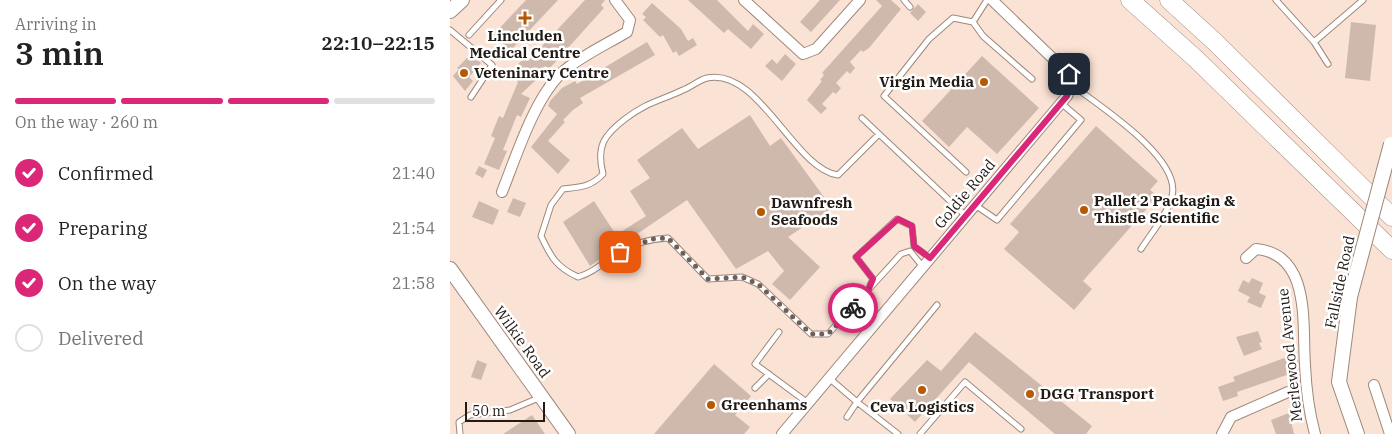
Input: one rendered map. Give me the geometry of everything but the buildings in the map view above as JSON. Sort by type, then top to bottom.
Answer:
[{"type":"highway","points":[[1130,0],[1196,59],[1392,250]]},
{"type":"highway","points":[[1169,0],[1215,42],[1392,217]]},
{"type":"street","points":[[450,11],[462,0]]},
{"type":"street","points":[[502,192],[527,129],[551,85],[565,70],[627,32],[630,20],[615,0]]},
{"type":"street","points":[[744,0],[803,54],[816,49],[860,0]]},
{"type":"street","points":[[992,0],[1069,74],[1072,85]]},
{"type":"street","name":"Goldie Road","points":[[782,434],[1061,103],[1072,85]]},
{"type":"street","name":"Fallside Road","points":[[1357,434],[1339,382],[1350,297],[1391,141]]},
{"type":"street","name":"Merlewood Avenue","points":[[1246,258],[1256,249],[1270,250],[1276,254],[1296,277],[1302,296],[1305,365],[1314,434]]},
{"type":"street","name":"Wilkie Road","points":[[450,269],[568,434]]},
{"type":"street","points":[[1374,385],[1390,434]]},
{"type":"street","points":[[1222,434],[1232,417],[1288,392]]},
{"type":"lane","points":[[469,35],[501,0]]},
{"type":"lane","points":[[904,0],[910,7]]},
{"type":"lane","points":[[973,22],[987,0]]},
{"type":"lane","points":[[1276,0],[1314,42],[1328,64]]},
{"type":"lane","points":[[1314,42],[1363,0]]},
{"type":"lane","points":[[966,172],[884,96],[929,38],[953,18],[973,22],[983,36],[1032,79]]},
{"type":"lane","points":[[450,30],[492,65],[471,97]]},
{"type":"lane","points":[[879,134],[838,175],[828,173],[811,159],[750,93],[734,81],[708,78],[682,91],[640,107],[607,134],[601,146],[600,164],[603,174],[596,182],[585,187],[563,189],[550,205],[542,236],[550,255],[563,270],[578,278],[593,272],[610,258],[630,247],[652,239],[668,238],[708,279],[742,277],[758,284],[811,334],[828,334],[901,254],[910,251],[923,267]]},
{"type":"lane","points":[[1072,85],[1145,141],[1162,162],[1172,180],[1173,194],[1162,218],[1141,249]]},
{"type":"lane","points":[[975,205],[998,220],[1081,120],[1061,103]]},
{"type":"lane","points":[[862,118],[966,216]]},
{"type":"lane","points":[[867,293],[873,279],[856,257],[898,219],[912,226],[914,246],[930,258]]},
{"type":"lane","points":[[847,416],[937,305]]},
{"type":"lane","points":[[779,332],[755,364],[808,403]]},
{"type":"lane","points":[[755,388],[769,374]]},
{"type":"lane","points":[[829,378],[898,434]]},
{"type":"lane","points":[[920,434],[965,382],[1021,429]]},
{"type":"lane","points":[[460,434],[459,422],[470,415],[510,410],[541,397]]},
{"type":"way so far","points":[[620,252],[652,239],[668,238],[680,248],[708,279],[742,277],[758,284],[811,334],[828,334],[853,308]]},
{"type":"place","name":"Lincluden Medical Centre","points":[[525,18]]},
{"type":"place","name":"Veteninary Centre","points":[[464,73]]},
{"type":"place","name":"Virgin Media","points":[[984,82]]},
{"type":"place","name":"Pallet 2 Packagin & Thistle Scientific","points":[[1084,210]]},
{"type":"place","name":"Dawnfresh Seafoods","points":[[761,212]]},
{"type":"place","name":"Ceva Logistics","points":[[922,390]]},
{"type":"place","name":"DGG Transport","points":[[1030,394]]},
{"type":"place","name":"Greenhams","points":[[711,405]]},
{"type":"route","points":[[853,308],[867,293],[873,279],[856,257],[898,219],[912,226],[914,246],[930,258],[1067,96],[1072,85],[1069,74]]}]
